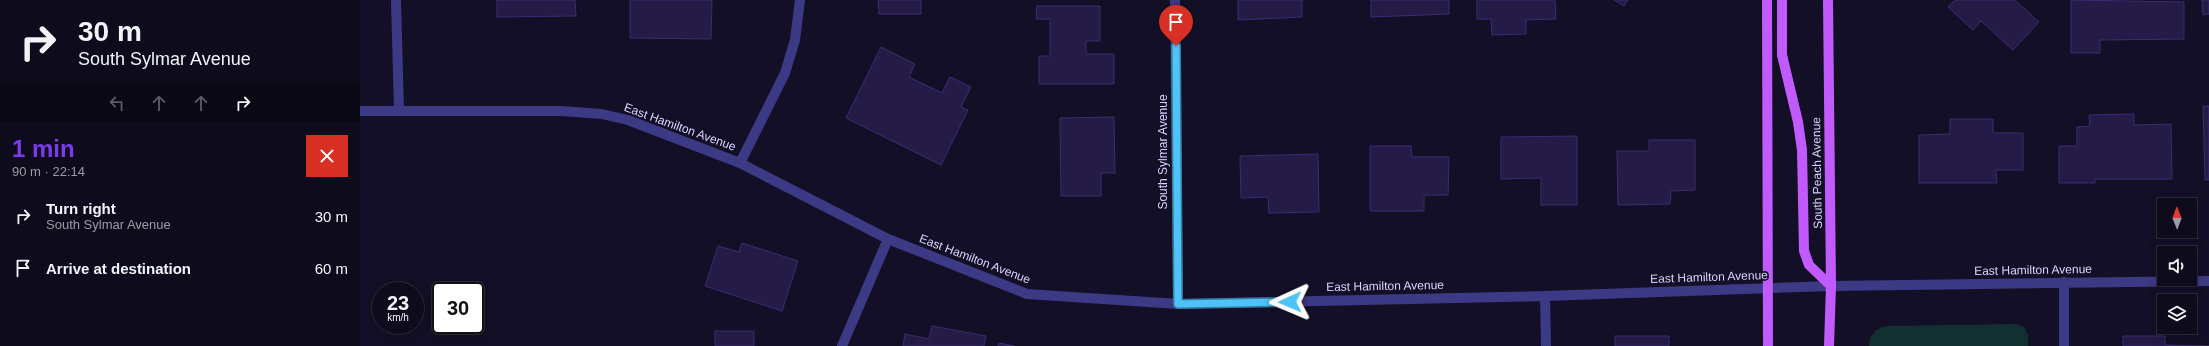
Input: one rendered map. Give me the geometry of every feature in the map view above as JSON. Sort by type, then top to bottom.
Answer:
[{"type":"main road","points":[[1767,0],[1768,346]]},
{"type":"main road","points":[[1782,0],[1782,55],[1798,122],[1802,150],[1804,251],[1809,265],[1831,286]]},
{"type":"main road","name":"South Peach Avenue","points":[[1828,0],[1831,286],[1830,346]]},
{"type":"street","points":[[396,0],[399,111]]},
{"type":"street","points":[[740,163],[785,73],[794,40],[800,0]]},
{"type":"street","name":"South Sylmar Avenue","points":[[1175,0],[1178,304]]},
{"type":"street","name":"East Hamilton Avenue","points":[[360,111],[562,111],[602,114],[628,120],[740,163],[888,239],[1027,294],[1178,304],[1545,296],[1831,286],[2209,281]]},
{"type":"street","points":[[842,346],[888,239]]},
{"type":"street","points":[[2064,282],[2064,346]]},
{"type":"street","points":[[1545,296],[1546,346]]},
{"type":"green space","points":[[2016,324],[2024,327],[2028,335],[2028,346],[1869,346],[1870,339],[1876,330],[1887,326]]},
{"type":"building","points":[[497,0],[575,0],[576,16],[497,17]]},
{"type":"building","points":[[630,0],[712,0],[711,39],[630,38]]},
{"type":"building","points":[[878,0],[921,0],[921,14],[879,14]]},
{"type":"building","points":[[1238,0],[1302,0],[1302,17],[1238,20]]},
{"type":"building","points":[[1371,0],[1449,0],[1449,14],[1371,17]]},
{"type":"building","points":[[1477,0],[1555,0],[1556,19],[1526,20],[1526,34],[1492,35],[1491,19],[1477,19]]},
{"type":"building","points":[[1614,0],[1628,0],[1624,6]]},
{"type":"building","points":[[1955,0],[2015,0],[2039,22],[2013,50],[1981,21],[1973,30],[1948,7]]},
{"type":"building","points":[[2071,0],[2184,2],[2184,39],[2100,40],[2100,53],[2071,53]]},
{"type":"building","points":[[2202,0],[2209,0],[2209,14],[2203,15]]},
{"type":"building","points":[[1037,6],[1100,6],[1100,41],[1086,41],[1086,54],[1114,54],[1114,84],[1039,84],[1039,56],[1050,56],[1050,19],[1036,19]]},
{"type":"building","points":[[881,47],[915,64],[909,77],[942,93],[950,77],[971,87],[961,107],[968,110],[941,165],[846,118]]},
{"type":"building","points":[[2203,106],[2209,106],[2209,180],[2205,180]]},
{"type":"building","points":[[2134,114],[2134,125],[2171,124],[2172,179],[2095,179],[2095,183],[2059,183],[2059,146],[2077,146],[2077,127],[2090,126],[2089,115]]},
{"type":"building","points":[[1114,117],[1115,173],[1101,173],[1101,196],[1061,196],[1060,118]]},
{"type":"building","points":[[1950,119],[1993,119],[1993,133],[2023,133],[2023,170],[1996,170],[1997,183],[1919,183],[1919,135],[1950,134]]},
{"type":"building","points":[[1577,136],[1577,205],[1541,205],[1541,178],[1501,179],[1501,137]]},
{"type":"building","points":[[1649,140],[1695,140],[1695,190],[1671,191],[1670,204],[1618,205],[1617,151],[1649,151]]},
{"type":"building","points":[[1370,146],[1411,146],[1412,157],[1449,157],[1448,195],[1424,195],[1424,211],[1370,211]]},
{"type":"building","points":[[1318,154],[1319,212],[1269,213],[1268,197],[1241,198],[1240,156]]},
{"type":"building","points":[[742,243],[798,261],[782,311],[705,286],[718,246],[739,252]]},
{"type":"building","points":[[932,326],[986,336],[984,346],[903,346],[905,334],[929,339]]},
{"type":"building","points":[[715,331],[754,331],[754,346],[715,346]]},
{"type":"building","points":[[1615,336],[1669,336],[1669,346],[1615,346]]},
{"type":"building","points":[[2123,336],[2165,336],[2165,345],[2209,346],[2123,346]]},
{"type":"building","points":[[999,343],[1014,346],[998,346]]},
{"type":"route","points":[[1176,46],[1178,304],[1290,302]]}]
